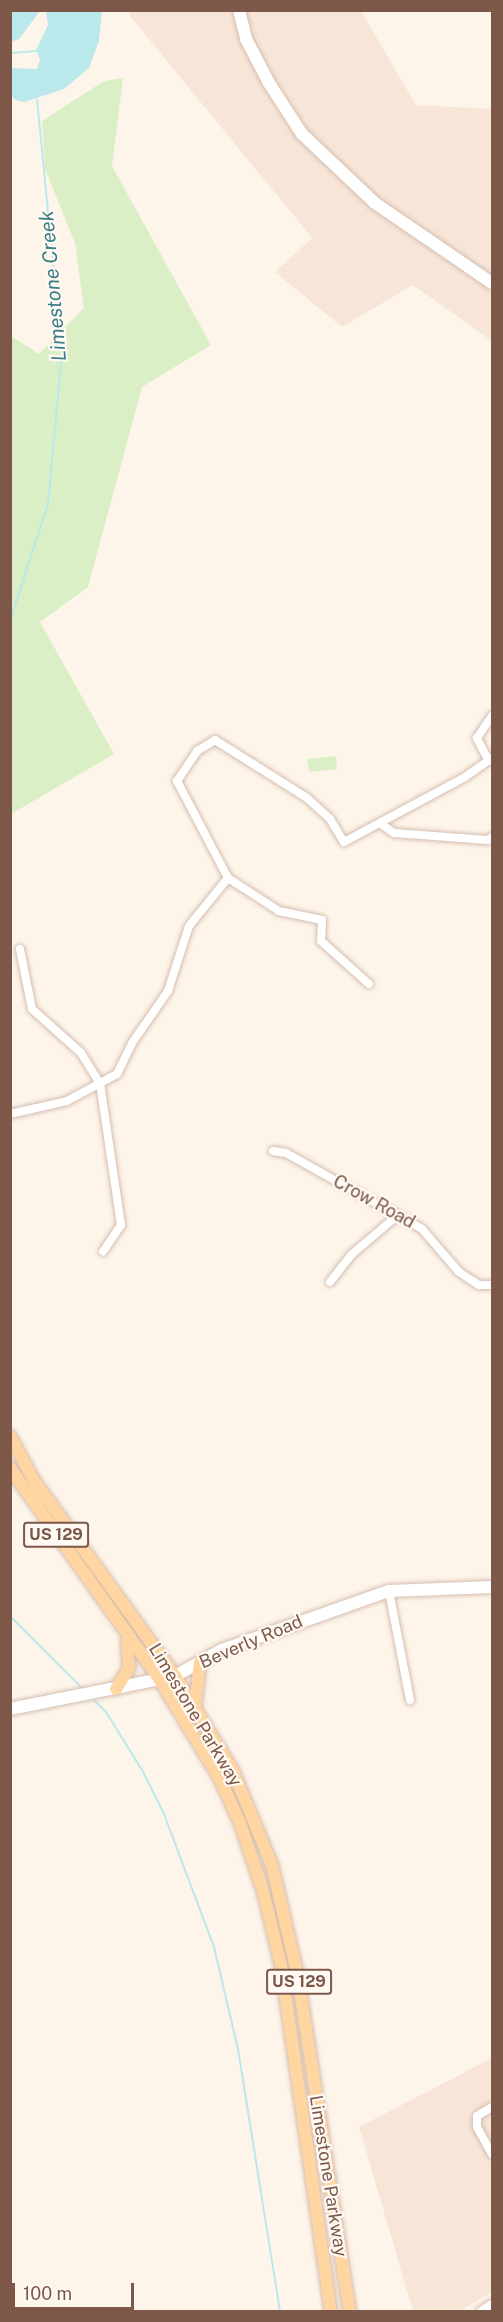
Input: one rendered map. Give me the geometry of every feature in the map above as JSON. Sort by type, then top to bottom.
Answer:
[{"type":"main road","name":"Limestone Parkway","points":[[10,1436],[34,1481],[175,1676],[234,1771],[274,1876],[298,1977],[350,2312]]},
{"type":"main road","name":"Limestone Parkway","points":[[10,1468],[160,1680],[220,1779],[263,1891],[281,1965],[331,2312]]},
{"type":"main road","points":[[116,1689],[124,1680],[131,1659],[124,1630]]},
{"type":"main road","points":[[195,1708],[200,1662]]},
{"type":"street","points":[[239,10],[246,39],[269,83],[302,134],[375,203],[492,283]]},
{"type":"street","points":[[369,984],[321,941],[322,920],[279,911],[228,879],[177,781],[197,751],[215,740],[307,798],[330,819],[345,842],[491,759],[477,738],[492,716]]},
{"type":"street","points":[[380,823],[394,833],[488,840],[492,837]]},
{"type":"street","points":[[10,1114],[67,1101],[117,1074],[168,991],[189,926],[228,879]]},
{"type":"street","points":[[20,949],[32,1009],[81,1053],[100,1083],[121,1225],[103,1252]]},
{"type":"street","name":"Crow Road","points":[[273,1151],[286,1153],[422,1229],[459,1272],[479,1285],[492,1285]]},
{"type":"street","points":[[330,1282],[351,1255],[399,1215]]},
{"type":"street","name":"Beverly Road","points":[[10,1709],[175,1676],[200,1662],[310,1617],[389,1591],[492,1587]]},
{"type":"street","points":[[389,1591],[410,1700]]},
{"type":"street","points":[[492,2107],[477,2116],[477,2127],[492,2154]]},
{"type":"street","points":[[480,2312],[492,2304]]},
{"type":"shaded area","points":[[130,11],[361,11],[416,105],[492,109],[492,341],[413,285],[342,327],[275,272],[312,238],[130,16]]},
{"type":"shaded area","points":[[492,2058],[492,2292],[460,2311],[413,2311],[359,2127]]},
{"type":"green space","points":[[123,78],[112,166],[211,345],[142,387],[88,587],[40,622],[114,754],[11,814],[11,336],[39,354],[84,308],[75,243],[45,169],[42,121],[104,81]]},
{"type":"green space","points":[[336,756],[337,769],[309,772],[307,759]]},
{"type":"water","points":[[11,10],[40,11],[19,39],[11,42]]},
{"type":"water","points":[[46,11],[102,11],[99,41],[89,68],[64,89],[24,102],[15,100],[11,95],[11,68],[37,69],[40,59],[36,50],[48,25]]},
{"type":"waterway","points":[[10,53],[37,51]]},
{"type":"waterway","name":"Limestone Creek","points":[[10,621],[48,504],[62,354],[37,99]]},
{"type":"waterway","points":[[10,1616],[82,1688]]},
{"type":"waterway","points":[[91,1697],[106,1712],[142,1770],[164,1814],[214,1947],[238,2049],[280,2312]]}]
